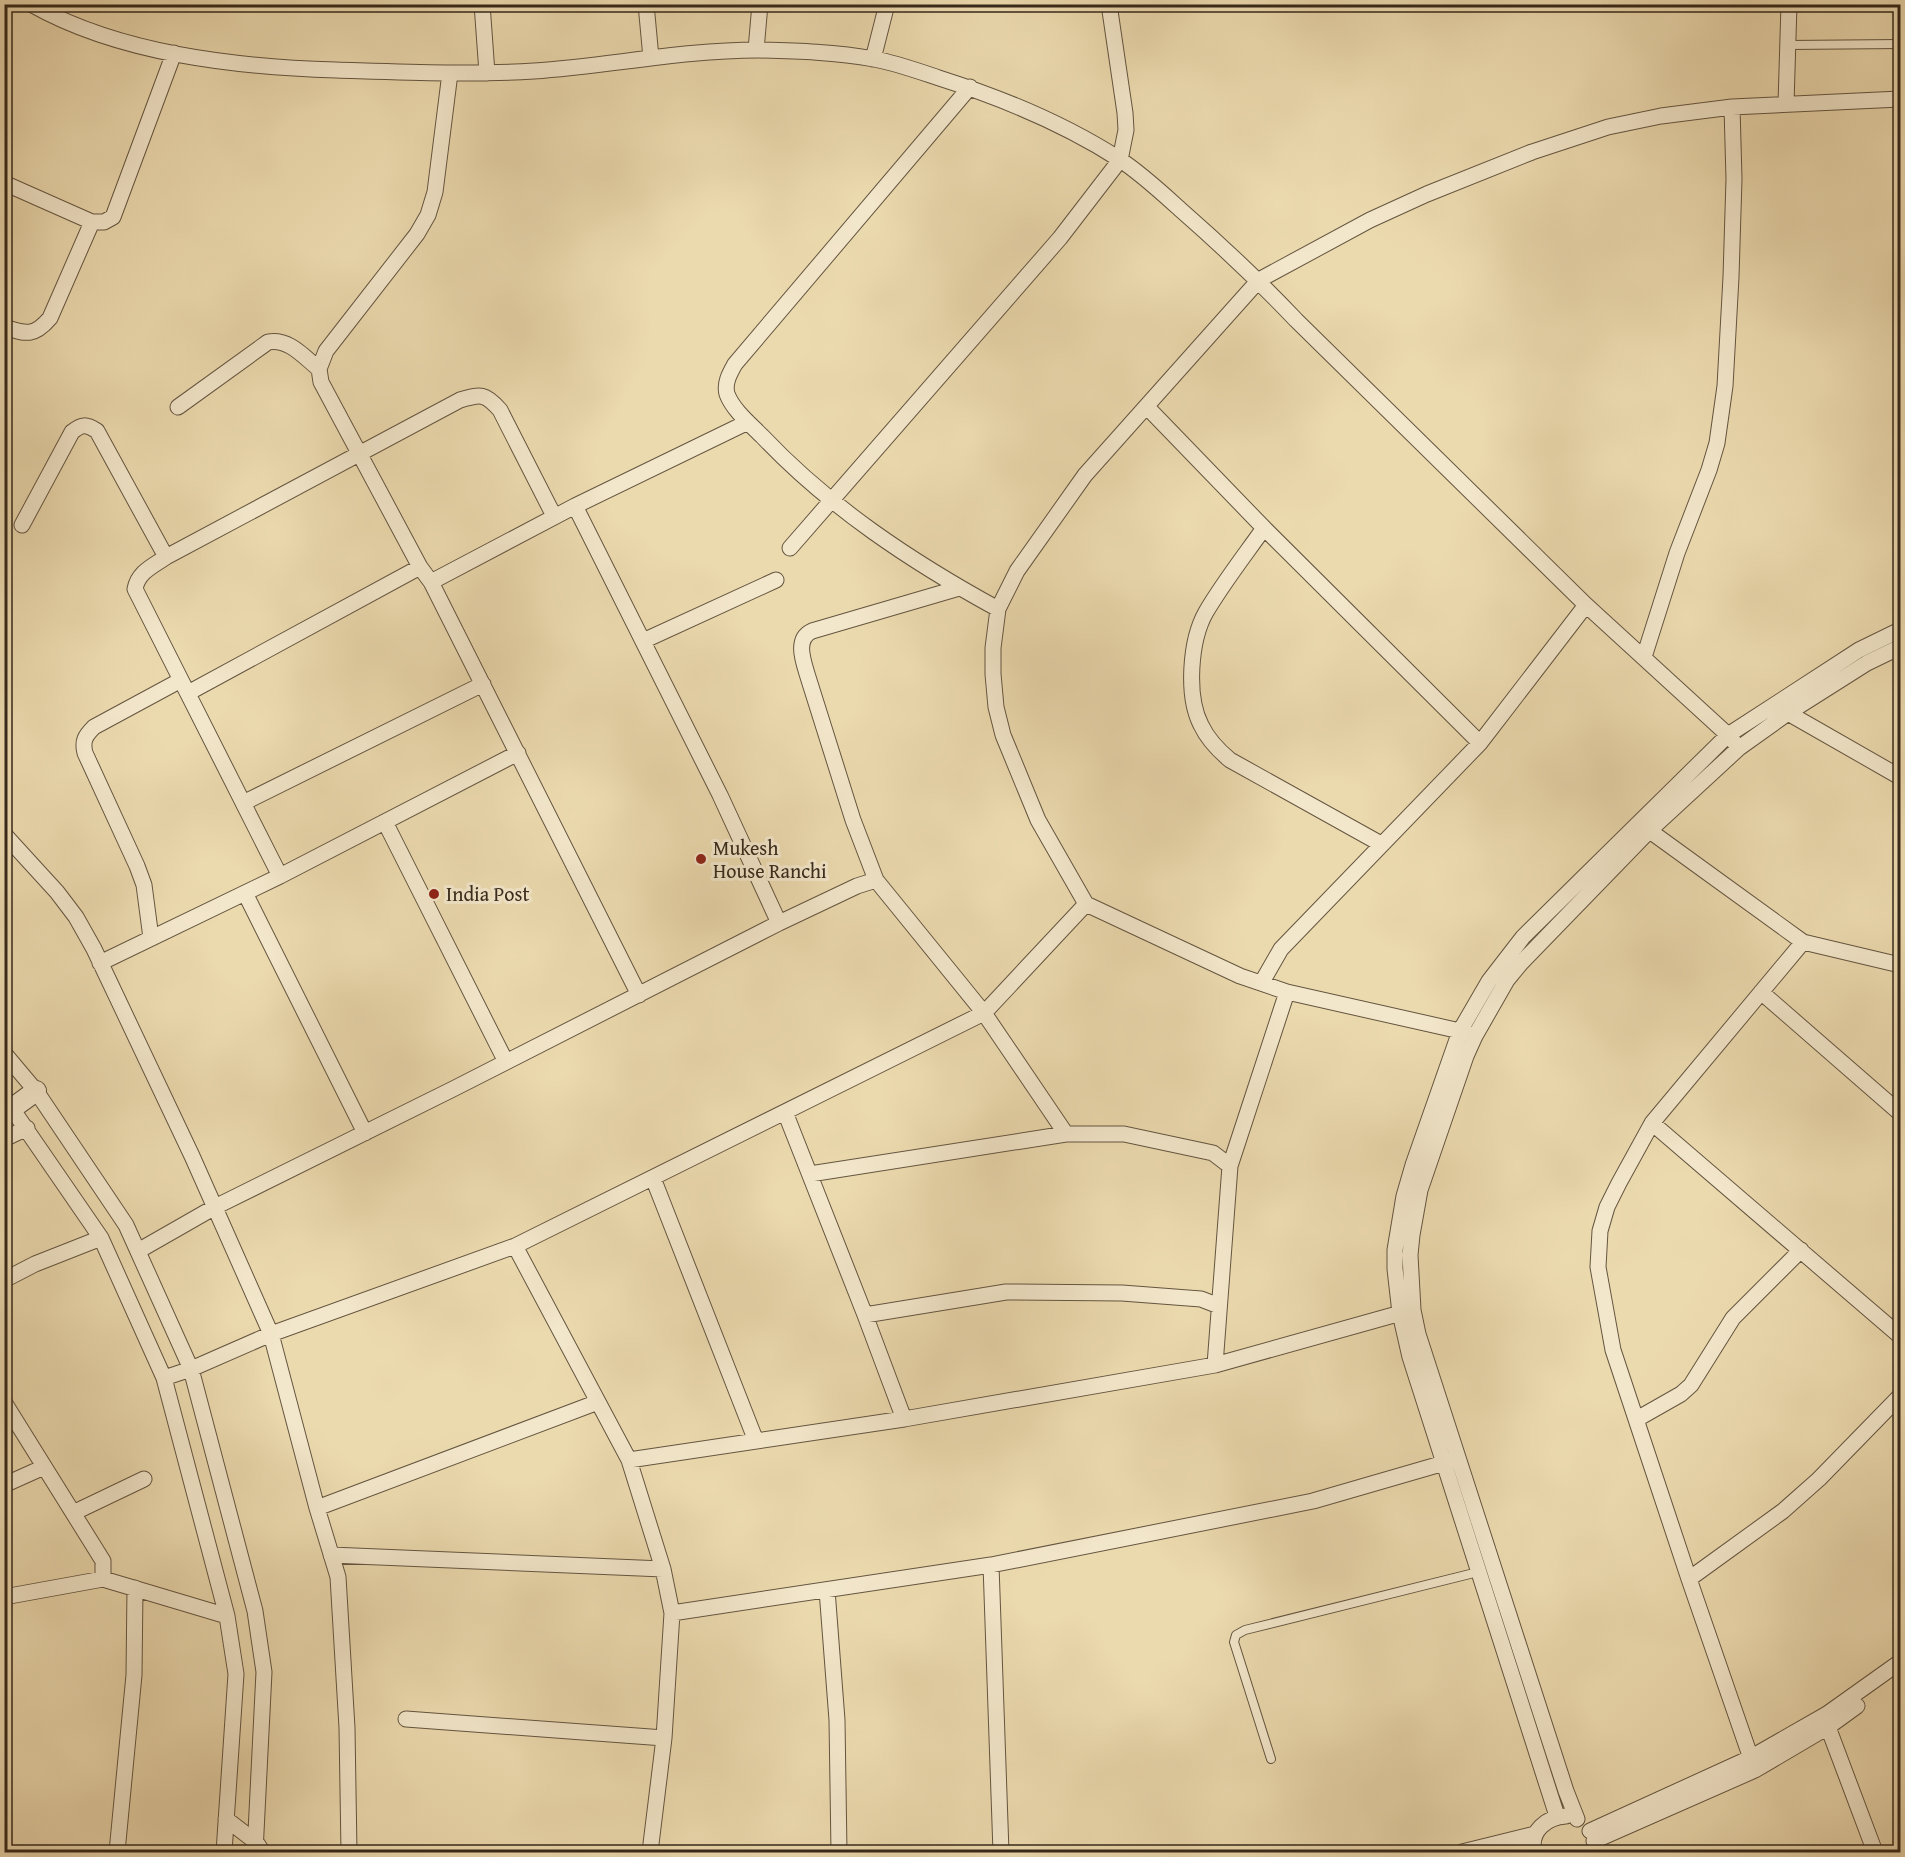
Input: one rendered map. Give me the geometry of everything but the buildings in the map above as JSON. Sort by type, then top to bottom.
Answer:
[{"type":"street","points":[[31,4],[50,15],[110,38],[174,53],[229,63],[275,68],[487,73],[595,66],[651,58],[756,50],[819,53],[873,59],[970,87],[1050,121],[1120,160],[1152,185],[1258,280],[1586,605],[1728,735],[1739,748]]},
{"type":"street","points":[[482,4],[487,73]]},
{"type":"street","points":[[646,4],[651,58]]},
{"type":"street","points":[[756,50],[760,4]]},
{"type":"street","points":[[873,59],[887,4]]},
{"type":"street","points":[[790,548],[1060,238],[1120,160],[1126,130],[1125,112],[1109,4]]},
{"type":"street","points":[[1786,104],[1789,4]]},
{"type":"street","points":[[4,183],[92,222],[104,222],[113,217],[174,53]]},
{"type":"street","points":[[450,73],[435,192],[428,214],[417,234],[326,351],[319,369],[321,382],[420,567],[431,582],[639,995]]},
{"type":"street","points":[[970,87],[735,364],[728,376],[727,392],[732,404],[748,422],[790,465],[830,501],[959,588],[998,609]]},
{"type":"street","points":[[1468,1034],[1287,992],[1240,976],[1086,904],[1038,820],[1003,735],[996,707],[993,674],[993,648],[998,609],[1017,571],[1085,475],[1258,280],[1371,220],[1479,172],[1608,127],[1732,107],[1900,99]]},
{"type":"street","points":[[1644,657],[1717,443],[1725,387],[1731,277],[1734,179],[1732,107]]},
{"type":"street","points":[[4,327],[21,333],[33,333],[41,329],[50,318],[92,222]]},
{"type":"street","points":[[177,407],[268,342],[278,340],[287,344],[319,369]]},
{"type":"street","points":[[280,876],[135,589],[136,580],[166,557],[460,400],[476,395],[489,398],[500,410],[555,516]]},
{"type":"street","points":[[1147,407],[1264,528],[1480,743]]},
{"type":"street","points":[[431,582],[555,516],[748,422]]},
{"type":"street","points":[[22,525],[72,432],[80,426],[87,425],[97,431],[166,557]]},
{"type":"street","points":[[575,506],[720,795],[779,923]]},
{"type":"street","points":[[1264,528],[1205,614],[1196,641],[1192,669],[1193,696],[1200,723],[1213,746],[1230,760],[1381,844]]},
{"type":"street","points":[[151,938],[144,885],[85,753],[82,744],[86,736],[94,727],[184,686],[420,567]]},
{"type":"street","points":[[643,641],[776,580]]},
{"type":"street","points":[[959,588],[806,633],[802,639],[804,660],[853,820],[876,880],[984,1013],[1066,1134]]},
{"type":"street","points":[[1262,982],[1281,949],[1480,743],[1586,605]]},
{"type":"street","points":[[1900,630],[1859,650],[1783,707],[1739,748],[1644,827],[1523,937],[1489,981],[1413,1165],[1404,1196],[1395,1250],[1396,1284],[1418,1334],[1566,1791],[1577,1819],[1592,1841],[1828,1727],[1900,1675]]},
{"type":"street","points":[[1644,827],[1728,735],[1900,647]]},
{"type":"street","points":[[243,803],[483,684]]},
{"type":"street","points":[[1783,707],[1900,777]]},
{"type":"street","points":[[100,963],[280,876],[518,753]]},
{"type":"street","points":[[384,822],[506,1062]]},
{"type":"street","points":[[1644,827],[1803,942],[1900,965]]},
{"type":"street","points":[[4,834],[57,892],[76,917],[215,1207],[271,1334],[317,1508],[338,1577],[348,1728],[349,1852]]},
{"type":"street","points":[[138,1251],[215,1207],[779,923],[857,886],[876,880]]},
{"type":"street","points":[[245,893],[365,1133]]},
{"type":"street","points":[[164,1378],[191,1369],[271,1334],[515,1246],[984,1013],[1086,904]]},
{"type":"street","points":[[1753,1764],[1613,1350],[1598,1267],[1600,1231],[1607,1207],[1652,1123],[1803,942]]},
{"type":"street","points":[[1215,1365],[1230,1166],[1287,992]]},
{"type":"street","points":[[1761,992],[1900,1113]]},
{"type":"street","points":[[4,1053],[36,1091],[126,1225],[191,1369],[255,1611],[264,1672],[258,1849]]},
{"type":"street","points":[[36,1091],[9,1102],[101,1238],[164,1378],[227,1616],[236,1674],[224,1852]]},
{"type":"street","points":[[785,1112],[904,1419]]},
{"type":"street","points":[[1652,1123],[1900,1336]]},
{"type":"street","points":[[4,1139],[27,1128]]},
{"type":"street","points":[[810,1174],[1066,1134],[1124,1134],[1214,1153],[1230,1166]]},
{"type":"street","points":[[653,1178],[756,1441]]},
{"type":"street","points":[[4,1280],[34,1264],[101,1238]]},
{"type":"street","points":[[515,1246],[628,1460],[663,1569],[672,1613],[664,1738],[650,1852]]},
{"type":"street","points":[[1637,1419],[1682,1394],[1691,1385],[1733,1318],[1802,1251]]},
{"type":"street","points":[[865,1315],[1006,1292],[1122,1293],[1201,1299],[1219,1306]]},
{"type":"street","points":[[628,1460],[904,1419],[1215,1365],[1407,1311]]},
{"type":"street","points":[[1407,1311],[1410,1357],[1557,1816]]},
{"type":"street","points":[[1689,1579],[1819,1479],[1900,1396]]},
{"type":"street","points":[[4,1402],[103,1561],[103,1579]]},
{"type":"street","points":[[317,1508],[598,1402]]},
{"type":"street","points":[[672,1613],[992,1565],[1313,1501],[1458,1458]]},
{"type":"street","points":[[4,1485],[44,1467]]},
{"type":"street","points":[[73,1513],[144,1479]]},
{"type":"street","points":[[331,1555],[663,1569]]},
{"type":"street","points":[[992,1565],[1001,1852]]},
{"type":"street","points":[[4,1597],[103,1579],[227,1616]]},
{"type":"street","points":[[117,1852],[134,1675],[135,1587]]},
{"type":"street","points":[[827,1590],[837,1720],[839,1852]]},
{"type":"street","points":[[1753,1764],[1900,1662]]},
{"type":"street","points":[[406,1719],[664,1738]]},
{"type":"street","points":[[1828,1727],[1875,1852]]},
{"type":"street","points":[[1516,1852],[1534,1845],[1547,1821],[1557,1816],[1577,1819]]},
{"type":"street","points":[[226,1819],[258,1849]]},
{"type":"street","points":[[1462,1852],[1534,1845]]},
{"type":"lane","points":[[1788,45],[1900,44]]},
{"type":"lane","points":[[1271,1759],[1234,1642],[1236,1635],[1245,1630],[1478,1572]]},
{"type":"place","name":"Mukesh House Ranchi","points":[[701,859]]},
{"type":"place","name":"India Post","points":[[434,894]]}]
